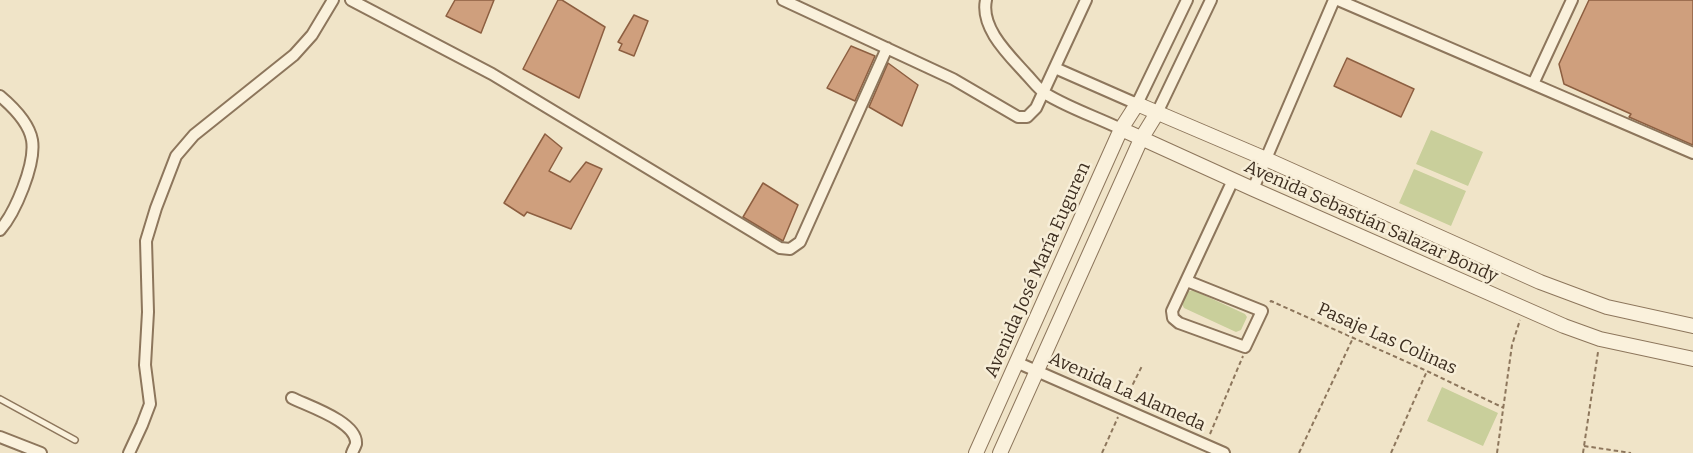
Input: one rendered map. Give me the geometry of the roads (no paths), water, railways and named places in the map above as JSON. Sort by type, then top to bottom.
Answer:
[{"type":"street","points":[[129,453],[150,404],[145,365],[148,312],[145,255],[148,229],[176,156],[194,135],[294,55],[312,35],[333,0]]},
{"type":"street","points":[[351,0],[492,74],[771,244],[789,249],[800,242],[887,48]]},
{"type":"street","points":[[783,0],[953,79],[1018,117],[1031,114],[1044,93],[1086,0]]},
{"type":"street","points":[[986,0],[985,12],[988,25],[1002,46],[1044,93]]},
{"type":"street","points":[[1000,453],[1141,139],[1157,113],[1211,0]]},
{"type":"street","points":[[1253,189],[1336,0],[1693,153]]},
{"type":"street","points":[[1533,84],[1572,0]]},
{"type":"street","points":[[1137,104],[1185,4],[1203,17]]},
{"type":"street","name":"Avenida Sebastián Salazar Bondy","points":[[1055,68],[1266,159],[1540,282],[1607,307],[1693,326]]},
{"type":"street","name":"Avenida Sebastián Salazar Bondy","points":[[1044,93],[1141,139],[1524,309],[1600,339],[1693,359]]},
{"type":"street","points":[[0,96],[28,129],[32,141],[32,152],[14,211],[0,230]]},
{"type":"street","name":"Avenida José María Euguren","points":[[976,453],[1121,129],[1137,104]]},
{"type":"street","points":[[1187,281],[1262,311],[1245,347],[1179,323],[1173,318],[1172,311],[1233,180]]},
{"type":"street","name":"Avenida La Alameda","points":[[1016,362],[1224,453]]},
{"type":"street","points":[[292,398],[343,422],[352,432],[356,443],[352,453]]},
{"type":"street","points":[[0,437],[41,453]]},
{"type":"lane","points":[[0,399],[75,440]]}]
